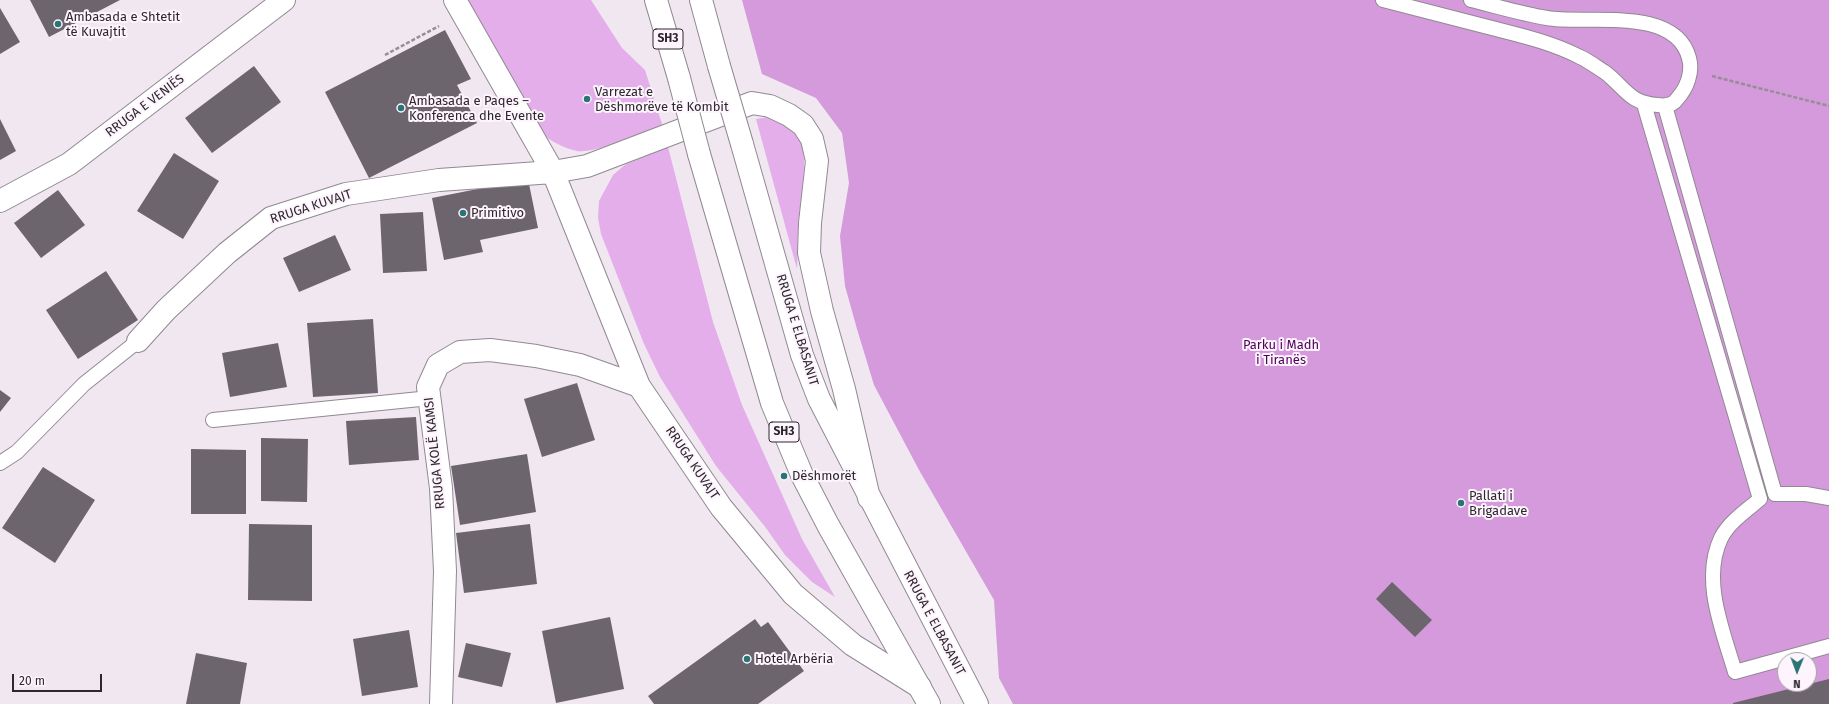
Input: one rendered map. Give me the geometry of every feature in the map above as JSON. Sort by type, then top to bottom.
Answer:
[{"type":"street","name":"RRUGA E VENIËS","points":[[0,202],[69,164],[284,0]]},
{"type":"street","name":"RRUGA E ELBASANIT","points":[[701,0],[802,355],[819,399],[977,704]]},
{"type":"street","name":"SH3","points":[[655,5],[679,78],[699,154],[772,403],[802,475],[828,525],[925,696]]},
{"type":"street","name":"RRUGA KUVAJT","points":[[459,7],[553,172],[639,386],[721,507],[792,594],[853,646],[925,696]]},
{"type":"street","points":[[553,172],[587,166],[752,104],[770,106],[789,115],[803,125],[812,140],[817,160],[810,223],[809,253],[822,311],[844,389],[870,498]]},
{"type":"street","name":"RRUGA KUVAJT","points":[[138,341],[227,253],[271,218],[346,194],[439,180],[553,172]]},
{"type":"street","name":"RRUGA KOLË KAMSI","points":[[441,704],[445,572],[441,488],[428,387],[438,365],[460,352],[490,350],[536,356],[580,365],[639,386]]},
{"type":"lane","points":[[1383,0],[1543,42],[1580,57],[1606,73],[1631,97],[1644,104],[1665,106],[1676,102],[1684,91],[1691,64],[1687,50],[1679,39],[1665,29],[1618,19],[1548,18],[1471,0]]},
{"type":"lane","points":[[1644,104],[1760,498],[1736,519],[1722,537],[1715,561],[1714,585],[1719,619],[1735,672],[1829,646]]},
{"type":"lane","points":[[1665,106],[1775,494],[1806,494],[1829,498]]},
{"type":"lane","points":[[0,463],[17,452],[84,384],[138,341]]},
{"type":"lane","points":[[213,420],[430,398]]},
{"type":"path","points":[[385,55],[459,7]]},
{"type":"path","points":[[1690,71],[1829,106]]},
{"type":"shaded area","name":"Varrezat e Dëshmorëve të Kombit","points":[[463,0],[591,0],[622,48],[645,70],[663,127],[606,146],[585,151],[569,149],[549,139],[546,137]]},
{"type":"shaded area","points":[[769,117],[785,124],[797,135],[804,154],[804,175],[799,220],[797,269],[756,119]]},
{"type":"shaded area","points":[[668,147],[713,322],[742,405],[802,539],[835,597],[812,582],[785,555],[766,528],[716,466],[660,377],[644,344],[601,234],[598,218],[599,201],[613,175],[626,164]]},
{"type":"green space","name":"Parku i Madh i Tiranës","points":[[742,0],[1829,0],[1829,704],[1013,704],[999,678],[994,600],[919,470],[874,385],[845,286],[840,236],[849,183],[842,133],[816,98],[762,74]]},
{"type":"building","name":"Ambasada e Shtetit të Kuvajtit","points":[[30,0],[120,0],[49,37]]},
{"type":"building","points":[[0,8],[20,42],[0,54]]},
{"type":"building","name":"Ambasada e Paqes – Konferenca dhe Evente","points":[[445,30],[471,79],[457,85],[477,123],[369,178],[325,92]]},
{"type":"building","points":[[254,66],[281,102],[212,153],[185,118]]},
{"type":"building","points":[[0,119],[16,151],[0,160]]},
{"type":"building","points":[[174,153],[219,181],[183,239],[137,211]]},
{"type":"building","points":[[528,179],[538,228],[480,240],[483,252],[444,260],[432,198]]},
{"type":"building","points":[[58,190],[85,225],[41,258],[14,223]]},
{"type":"building","points":[[423,212],[427,271],[383,273],[380,214]]},
{"type":"building","points":[[335,235],[351,270],[299,292],[283,258]]},
{"type":"building","points":[[106,271],[138,320],[78,359],[46,310]]},
{"type":"building","points":[[373,319],[378,393],[313,397],[307,323]]},
{"type":"building","points":[[278,343],[287,387],[230,397],[222,353]]},
{"type":"building","points":[[577,383],[595,440],[542,457],[524,399]]},
{"type":"building","points":[[0,390],[11,398],[0,412]]},
{"type":"building","points":[[416,417],[419,460],[349,465],[346,421]]},
{"type":"building","points":[[261,438],[308,439],[307,502],[261,501]]},
{"type":"building","points":[[191,449],[246,450],[246,514],[191,514]]},
{"type":"building","points":[[527,454],[536,512],[460,525],[451,466]]},
{"type":"building","points":[[43,467],[95,500],[55,563],[2,528]]},
{"type":"building","points":[[249,524],[312,525],[312,601],[248,600]]},
{"type":"building","points":[[530,524],[537,584],[464,593],[456,533]]},
{"type":"building","points":[[1392,582],[1432,620],[1415,637],[1376,599]]},
{"type":"building","points":[[610,617],[624,689],[556,703],[542,631]]},
{"type":"building","name":"Hotel Arbëria","points":[[755,619],[761,627],[768,622],[804,671],[758,704],[654,704],[648,696]]},
{"type":"building","points":[[409,630],[418,687],[362,696],[353,639]]},
{"type":"building","points":[[466,643],[511,653],[502,687],[458,677]]},
{"type":"building","points":[[196,653],[247,663],[240,704],[186,704]]},
{"type":"building","points":[[1829,679],[1829,704],[1733,704],[1777,692],[1817,692],[1817,682]]},
{"type":"place","name":"Ambasada e Shtetit të Kuvajtit","points":[[58,24]]},
{"type":"place","name":"Varrezat e Dëshmorëve të Kombit","points":[[587,99]]},
{"type":"place","name":"Ambasada e Paqes – Konferenca dhe Evente","points":[[401,108]]},
{"type":"place","name":"Primitivo","points":[[463,213]]},
{"type":"place","name":"Dëshmorët","points":[[784,476]]},
{"type":"place","name":"Pallati i Brigadave","points":[[1461,503]]},
{"type":"place","name":"Hotel Arbëria","points":[[747,659]]}]
